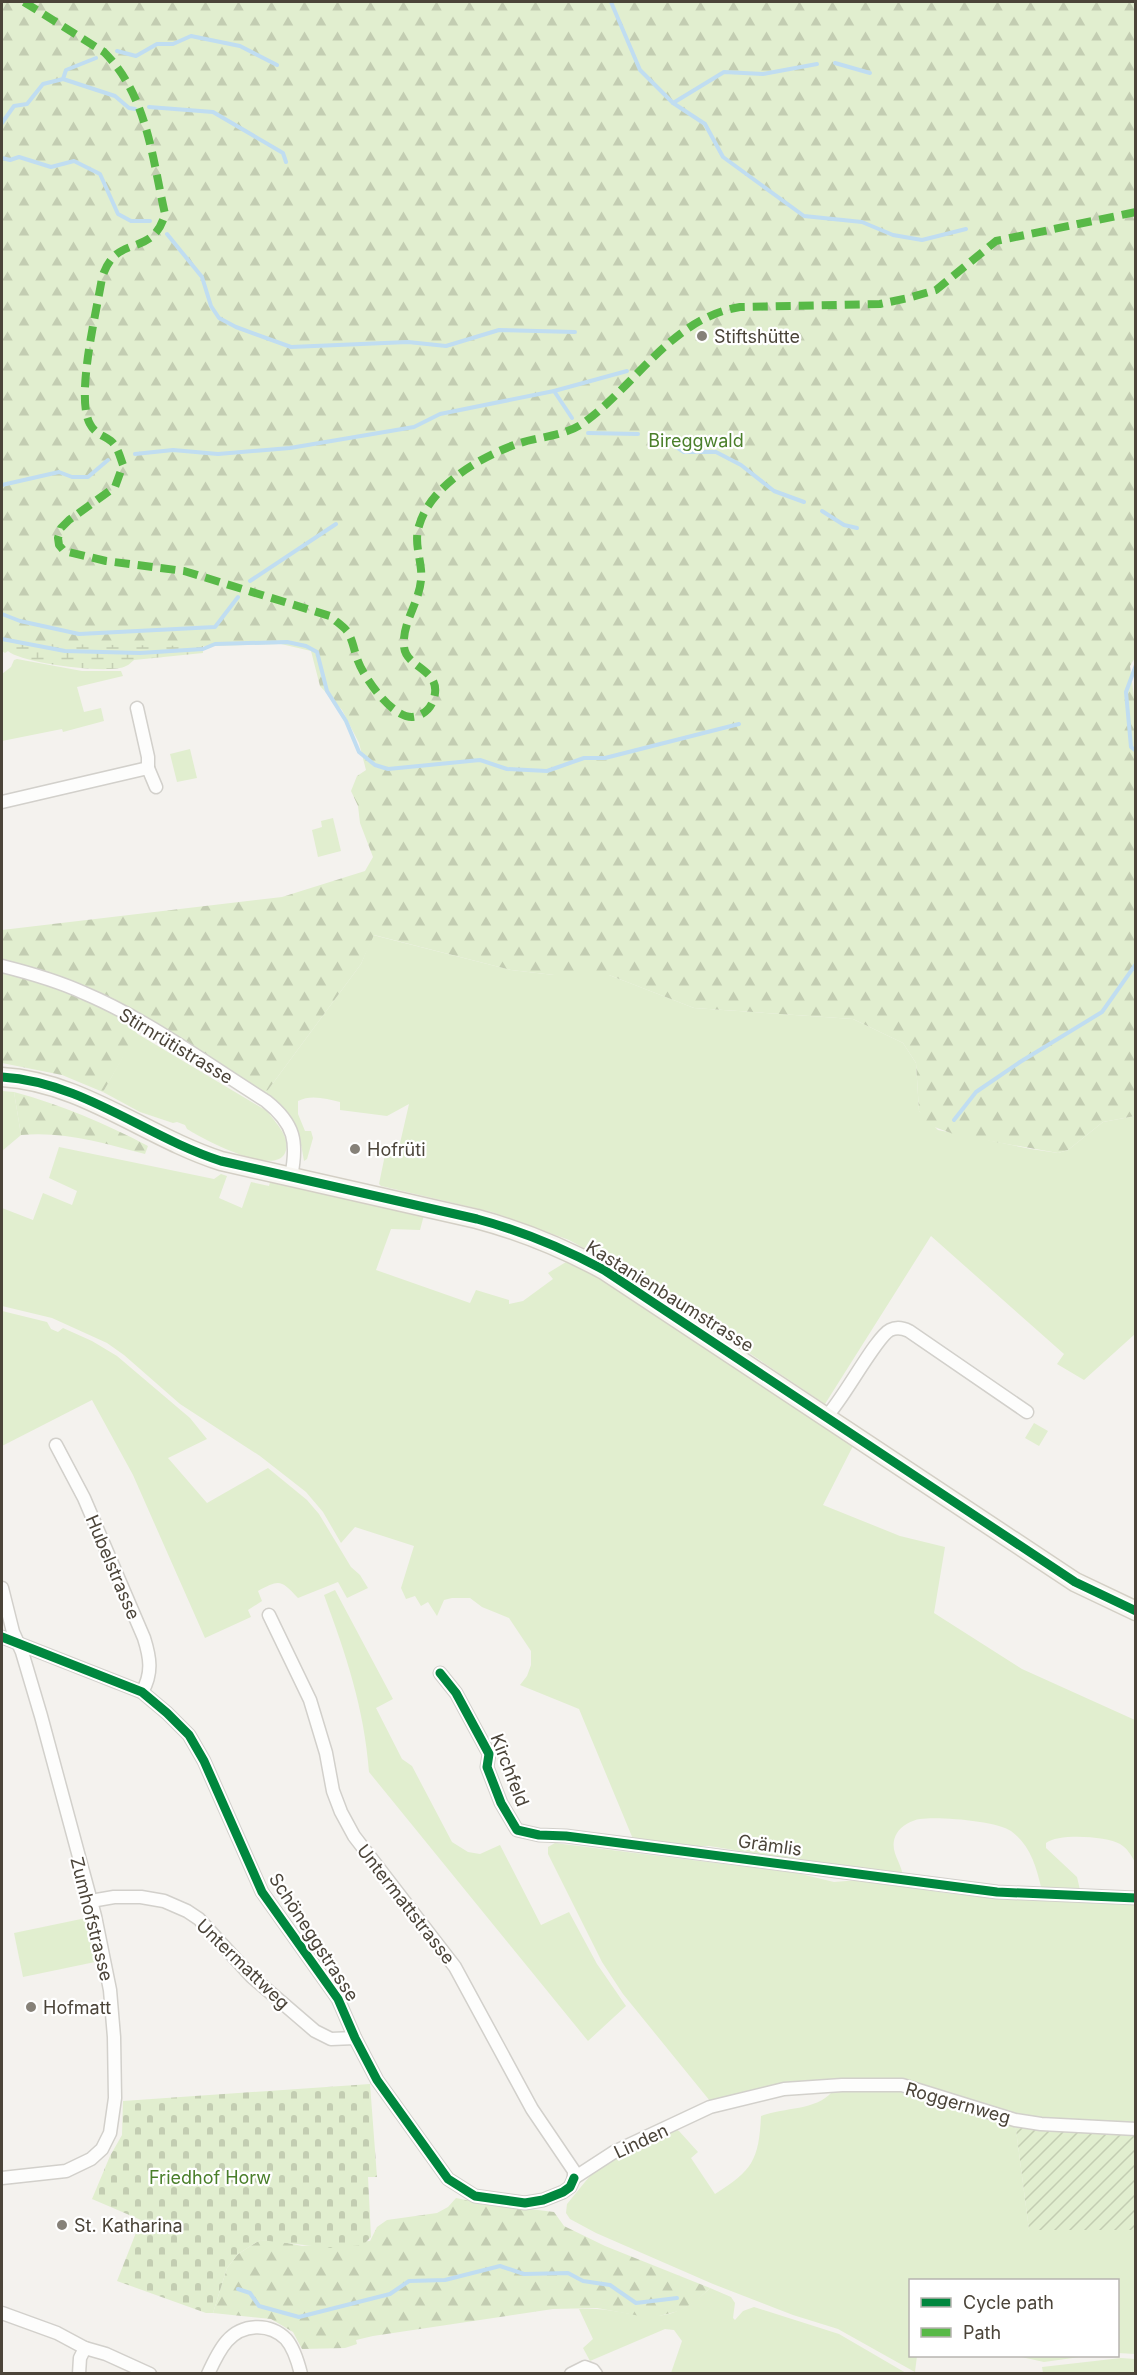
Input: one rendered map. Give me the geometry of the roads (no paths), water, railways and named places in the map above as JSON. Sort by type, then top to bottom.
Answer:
[{"type":"street","points":[[137,708],[148,757],[148,768],[156,787]]},
{"type":"street","points":[[2,802],[148,768]]},
{"type":"street","name":"Stirnrütistrasse","points":[[2,966],[32,973],[86,993],[142,1023],[266,1101],[278,1110],[294,1139],[296,1152],[291,1177]]},
{"type":"street","name":"Kastanienbaumstrasse","points":[[2,1077],[47,1084],[76,1093],[196,1153],[231,1164],[477,1219],[559,1246],[604,1270],[1075,1582],[1136,1611]]},
{"type":"street","points":[[826,1417],[883,1336],[897,1328],[909,1331],[928,1343],[1027,1412]]},
{"type":"street","name":"Hubelstrasse","points":[[56,1445],[84,1498],[144,1638],[150,1656],[150,1665],[149,1677],[142,1692]]},
{"type":"street","name":"Zumhofstrasse","points":[[2,1588],[16,1642],[22,1652],[41,1716],[74,1845],[91,1901],[110,1990],[114,2037],[115,2098],[110,2133],[102,2149],[91,2160],[78,2167],[56,2172],[18,2174],[2,2178]]},
{"type":"street","name":"Untermattstrasse","points":[[269,1615],[310,1700],[326,1753],[333,1791],[344,1818],[365,1852],[455,1967],[532,2109],[574,2170],[574,2178]]},
{"type":"street","name":"Schöneggstrasse","points":[[2,1636],[142,1692],[189,1735],[204,1761],[262,1892],[339,1999],[355,2038],[377,2080],[440,2170],[460,2188],[475,2196],[525,2203],[543,2200],[563,2192],[572,2184],[574,2178]]},
{"type":"street","name":"Kirchfeld","points":[[441,1673],[456,1693],[489,1754],[487,1767],[501,1803],[517,1830],[539,1835]]},
{"type":"street","name":"Grämlis","points":[[539,1835],[576,1837],[997,1892],[1136,1898]]},
{"type":"street","name":"Untermattweg","points":[[91,1901],[114,1897],[141,1897],[164,1901],[187,1911],[199,1919],[251,1976],[315,2031],[331,2039],[355,2038]]},
{"type":"street","name":"Roggernweg","points":[[710,2107],[784,2089],[886,2084],[918,2089],[1015,2120],[1041,2124],[1136,2129]]},
{"type":"street","name":"Linden","points":[[574,2178],[614,2152],[710,2107]]},
{"type":"street","points":[[2,2313],[150,2373]]},
{"type":"street","points":[[208,2373],[226,2342],[235,2333],[254,2326],[271,2329],[287,2340],[301,2373]]},
{"type":"street","points":[[79,2373],[80,2358],[85,2348]]},
{"type":"street","points":[[571,2373],[590,2370]]},
{"type":"waterway","points":[[611,2],[640,70],[673,103],[705,124],[723,157],[804,216],[862,222],[893,235],[922,240],[966,229]]},
{"type":"waterway","points":[[117,51],[136,56],[157,44],[173,44],[191,36],[240,46],[277,65]]},
{"type":"waterway","points":[[2,123],[14,106],[27,104],[43,84],[63,79],[66,70],[96,58]]},
{"type":"waterway","points":[[835,63],[870,73]]},
{"type":"waterway","points":[[673,103],[724,72],[763,74],[817,64]]},
{"type":"waterway","points":[[63,79],[115,96],[129,108],[135,109]]},
{"type":"waterway","points":[[149,107],[213,112],[283,153],[286,162]]},
{"type":"waterway","points":[[2,158],[10,160],[19,157],[51,167],[74,161],[100,174],[118,214],[131,221],[150,221]]},
{"type":"waterway","points":[[167,234],[202,277],[211,306],[219,318],[236,327],[291,347],[408,342],[446,346],[499,330],[575,332]]},
{"type":"waterway","points":[[135,454],[173,450],[218,454],[290,448],[414,427],[440,414],[554,391],[627,371]]},
{"type":"waterway","points":[[554,391],[572,418]]},
{"type":"waterway","points":[[588,433],[638,434]]},
{"type":"waterway","points":[[659,436],[684,452],[716,452],[741,465],[774,491],[804,502]]},
{"type":"waterway","points":[[2,485],[59,472],[72,477],[88,477],[108,460]]},
{"type":"waterway","points":[[822,511],[844,525],[857,528]]},
{"type":"waterway","points":[[250,581],[336,524]]},
{"type":"waterway","points":[[2,614],[20,621],[79,634],[215,627],[238,597]]},
{"type":"waterway","points":[[2,639],[65,651],[140,653],[203,649],[215,644],[287,642],[306,646],[317,652],[327,691],[346,721],[359,752],[375,765],[388,769],[480,760],[507,769],[547,771],[584,758],[605,758],[739,724]]},
{"type":"waterway","points":[[1136,665],[1126,692],[1131,747],[1136,751]]},
{"type":"waterway","points":[[954,1120],[976,1092],[1102,1012],[1136,964]]},
{"type":"waterway","points":[[238,2289],[250,2293],[259,2306],[299,2317],[390,2294],[409,2281],[445,2280],[500,2266],[524,2274],[568,2273],[583,2281],[610,2285],[636,2303],[677,2298]]},
{"type":"place","name":"Stiftshütte","points":[[702,336]]},
{"type":"place","name":"Hofrüti","points":[[355,1149]]},
{"type":"place","name":"Hofmatt","points":[[31,2007]]},
{"type":"place","name":"St. Katharina","points":[[62,2225]]},
{"type":"park label","name":"Bireggwald","points":[[696,440]]},
{"type":"park label","name":"Friedhof Horw","points":[[210,2177]]}]
